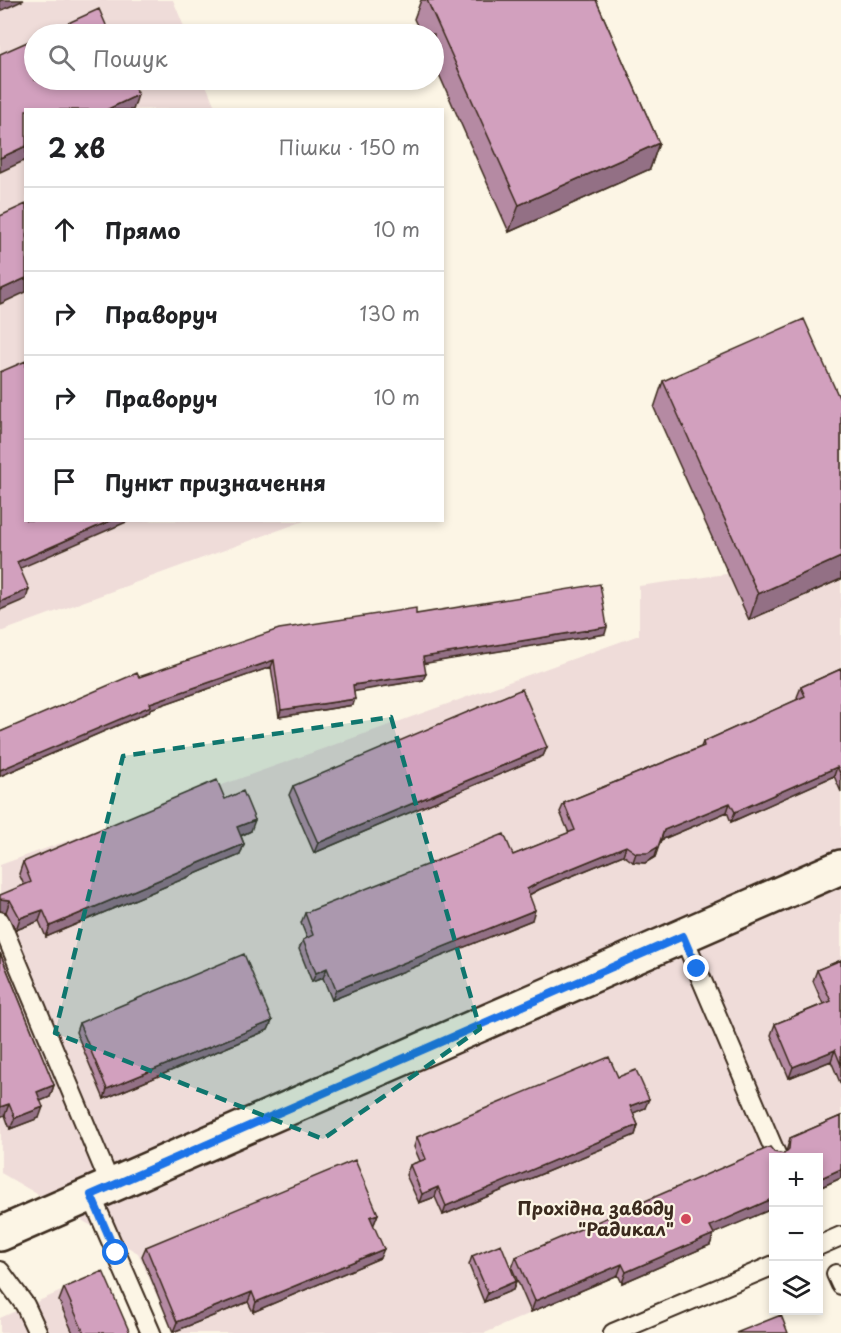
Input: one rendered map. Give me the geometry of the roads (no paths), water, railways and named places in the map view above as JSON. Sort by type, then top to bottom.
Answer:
[{"type":"street","points":[[0,1234],[841,867]]},
{"type":"lane","points":[[0,921],[101,1190],[151,1333]]},
{"type":"lane","points":[[683,936],[776,1153]]},
{"type":"lane","points":[[823,1244],[841,1236]]},
{"type":"lane","points":[[613,1333],[769,1267]]},
{"type":"lane","points":[[0,1271],[25,1305],[38,1333]]},
{"type":"place","name":"Прохідна заводу \"Радикал\"","points":[[686,1219]]}]
